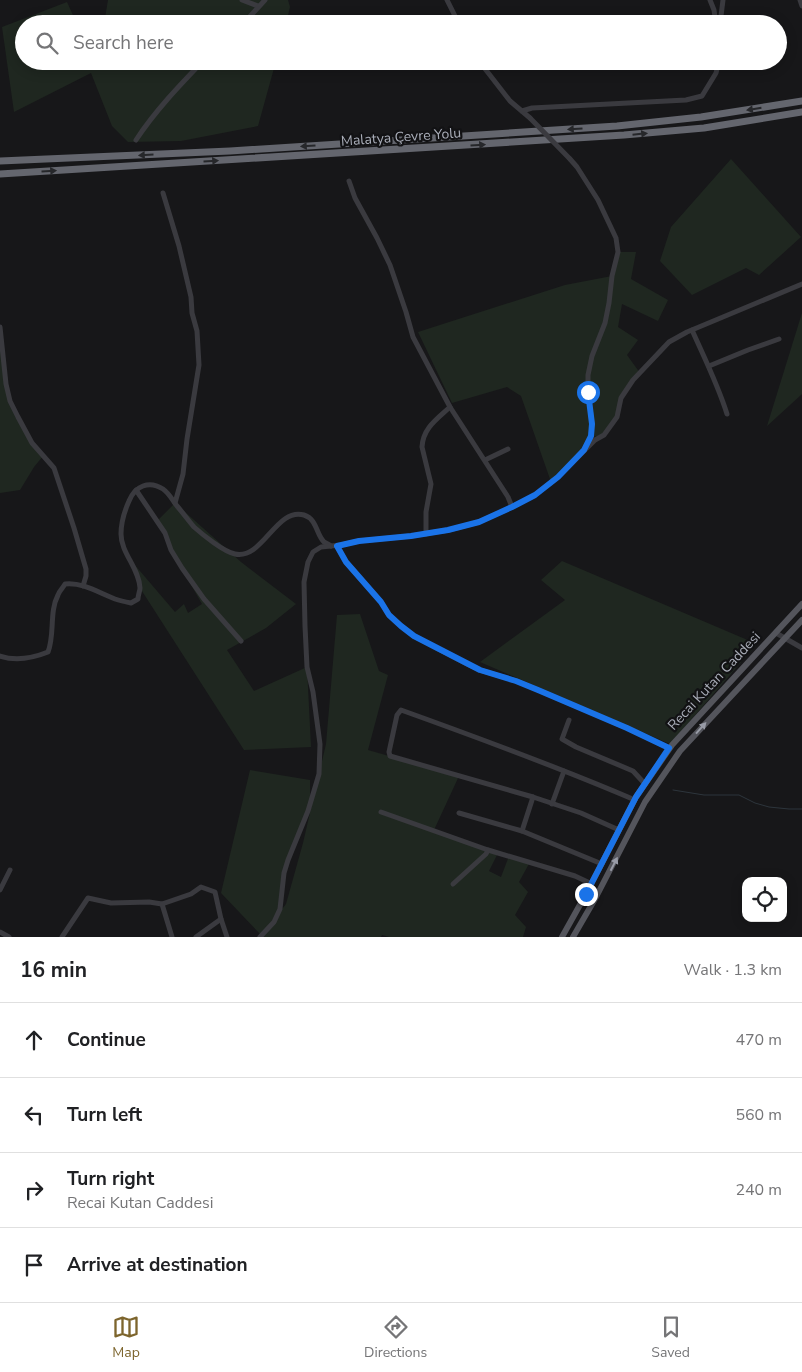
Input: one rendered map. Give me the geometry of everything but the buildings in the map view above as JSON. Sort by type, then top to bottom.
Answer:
[{"type":"highway","name":"Malatya Çevre Yolu","points":[[0,161],[230,151],[617,126],[701,118],[802,102]]},
{"type":"highway","name":"Malatya Çevre Yolu","points":[[0,174],[624,135],[704,128],[802,112]]},
{"type":"main road","name":"Recai Kutan Caddesi","points":[[562,937],[592,884],[635,800],[669,748],[802,604]]},
{"type":"main road","name":"Recai Kutan Caddesi","points":[[573,937],[596,899],[645,802],[680,751],[802,620]]},
{"type":"street","points":[[242,0],[258,6]]},
{"type":"street","points":[[250,15],[265,0]]},
{"type":"street","points":[[447,0],[454,15]]},
{"type":"street","points":[[710,0],[715,15]]},
{"type":"street","points":[[721,15],[723,0]]},
{"type":"street","points":[[800,0],[802,6]]},
{"type":"street","points":[[136,140],[154,114],[195,70]]},
{"type":"street","points":[[486,70],[510,101],[530,118],[577,167],[598,200],[616,238],[618,252],[612,276],[605,323],[592,356],[588,375],[592,424],[591,436],[584,450]]},
{"type":"street","points":[[522,111],[532,108],[686,100],[702,96],[717,70]]},
{"type":"street","points":[[349,181],[355,198],[390,266],[413,337],[450,407],[508,497],[512,507]]},
{"type":"street","points":[[163,193],[191,297],[198,348],[198,365],[183,474],[174,503]]},
{"type":"street","points":[[313,552],[321,547],[448,530],[479,522],[535,495],[558,477],[595,440],[604,435],[617,417],[621,398],[632,380],[669,342],[692,330],[802,284]]},
{"type":"street","points":[[0,327],[6,384],[10,401],[32,442],[54,468],[72,520],[86,570],[83,586]]},
{"type":"street","points":[[692,330],[709,366],[727,414]]},
{"type":"street","points":[[709,366],[779,338]]},
{"type":"street","points":[[426,534],[426,512],[431,484],[422,441],[432,423],[450,407]]},
{"type":"street","points":[[485,460],[508,449]]},
{"type":"street","points":[[0,656],[10,660],[39,656],[48,652],[51,645],[54,608],[58,594],[65,584],[83,586],[131,603],[138,599],[140,588],[137,576],[124,549],[121,534],[124,516],[130,499],[136,490],[143,486],[154,484],[165,490],[195,528],[222,548],[235,554],[246,554],[254,549],[280,522],[292,516],[304,515],[312,520],[324,541],[334,546],[381,602],[389,615],[414,636],[473,667],[538,690],[669,748]]},
{"type":"street","points":[[136,490],[165,533],[171,550],[182,568],[204,599],[241,641]]},
{"type":"street","points":[[260,937],[274,922],[280,909],[284,872],[308,811],[319,774],[320,744],[313,692],[307,667],[304,582],[308,562],[319,544],[321,536]]},
{"type":"street","points":[[776,633],[802,648]]},
{"type":"street","points":[[619,830],[580,813],[533,797],[390,756],[388,752],[396,715],[401,710],[503,747],[635,800]]},
{"type":"street","points":[[569,720],[562,739],[633,772],[645,784]]},
{"type":"street","points":[[552,804],[564,771]]},
{"type":"street","points":[[522,831],[533,797]]},
{"type":"street","points":[[380,812],[488,850],[575,876],[592,884]]},
{"type":"street","points":[[459,813],[522,831],[602,864]]},
{"type":"street","points":[[453,884],[488,850]]},
{"type":"street","points":[[0,890],[10,870]]},
{"type":"street","points":[[62,937],[88,898],[111,903],[140,902],[162,904],[191,894],[201,887],[215,892],[227,937]]},
{"type":"street","points":[[162,904],[172,937]]},
{"type":"street","points":[[196,937],[221,919]]},
{"type":"street","points":[[0,932],[9,937]]},
{"type":"shaded area","points":[[108,0],[288,0],[290,7],[288,15],[106,15]]},
{"type":"shaded area","points":[[67,2],[73,15],[33,15]]},
{"type":"shaded area","points":[[15,22],[15,70],[274,70],[258,126],[181,141],[128,142],[112,126],[91,73],[14,112],[2,27]]},
{"type":"shaded area","points":[[731,159],[801,237],[759,275],[746,268],[692,295],[660,261],[671,227]]},
{"type":"shaded area","points":[[618,252],[636,252],[631,279],[668,300],[658,321],[622,304],[618,327],[638,340],[627,355],[640,373],[621,398],[617,417],[604,435],[591,437],[585,450],[551,482],[521,396],[507,387],[452,403],[418,332],[565,285],[612,276]]},
{"type":"shaded area","points":[[802,313],[802,394],[767,426]]},
{"type":"shaded area","points":[[0,327],[10,401],[32,443],[43,456],[20,490],[0,493]]},
{"type":"shaded area","points":[[175,503],[241,562],[296,604],[266,628],[227,650],[254,691],[307,667],[311,747],[244,750],[140,588],[128,557],[175,612],[184,604],[188,613],[202,604],[171,550],[157,521]]},
{"type":"shaded area","points":[[562,561],[757,644],[670,744],[480,662],[565,600],[541,580]]},
{"type":"shaded area","points":[[360,614],[379,671],[388,675],[368,750],[459,776],[434,830],[498,853],[489,871],[501,877],[509,856],[530,862],[519,882],[528,892],[515,915],[526,927],[523,937],[389,937],[382,935],[381,937],[260,937],[261,935],[221,893],[250,770],[310,780],[310,805],[286,866],[279,913],[286,904],[303,843],[326,744],[337,615]]},
{"type":"waterway","points":[[673,790],[704,795],[739,795],[769,807],[802,809]]},
{"type":"route","points":[[586,894],[636,797],[669,748],[538,690],[480,670],[414,636],[389,615],[381,602],[346,562],[337,546],[359,541],[448,530],[479,522],[535,495],[558,477],[584,450],[591,436],[592,424],[588,392]]}]
